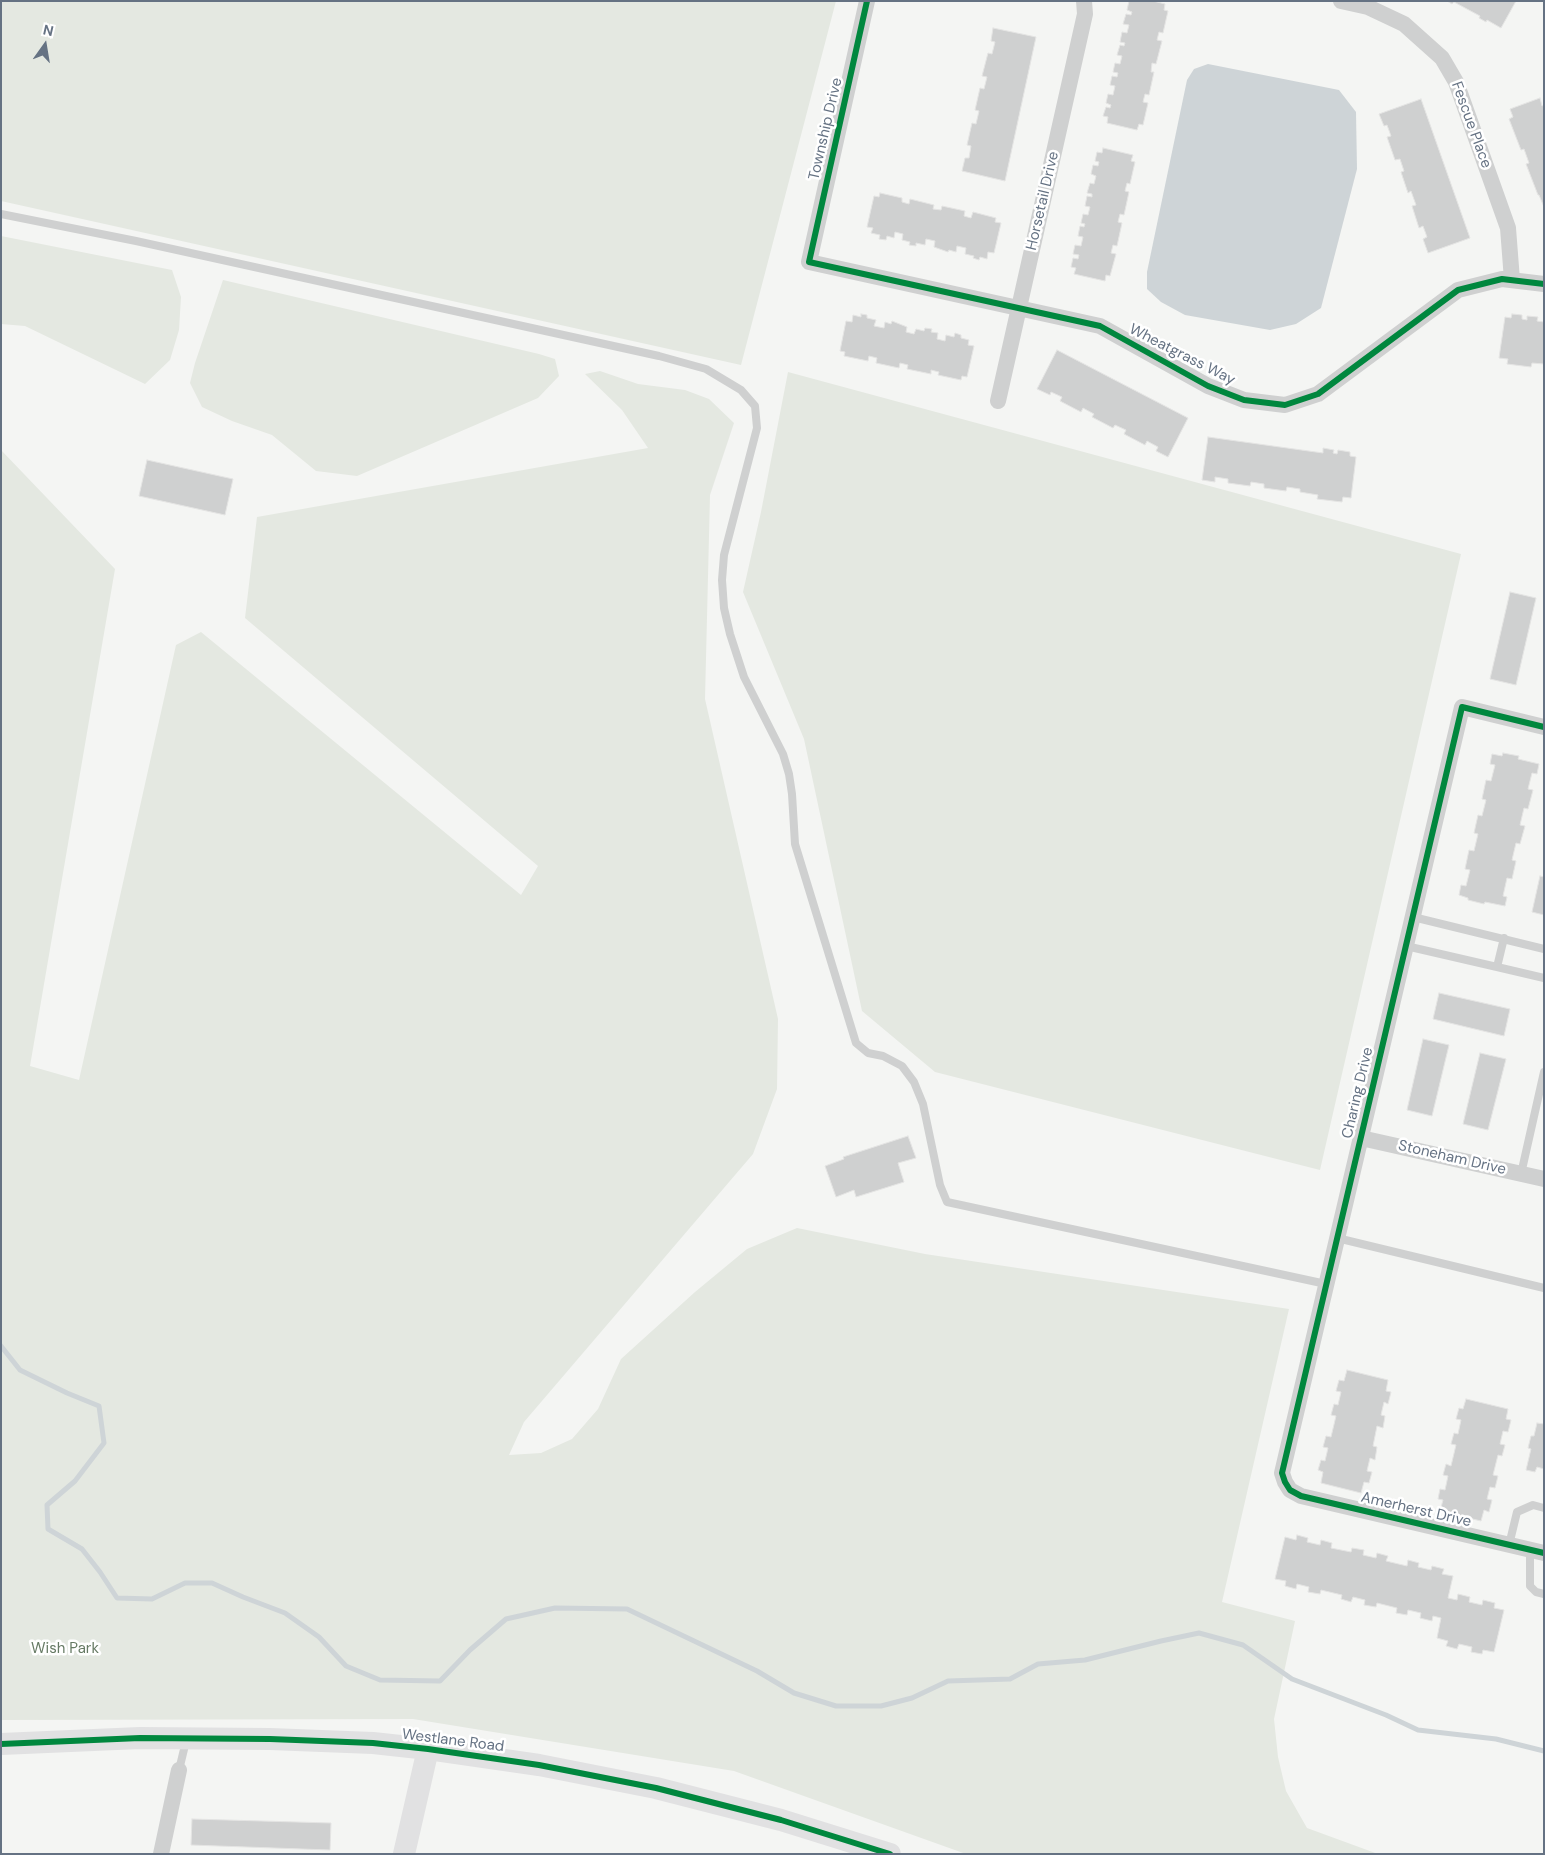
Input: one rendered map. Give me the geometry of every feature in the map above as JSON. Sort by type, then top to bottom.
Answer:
[{"type":"main road","name":"Westlane Road","points":[[1,1744],[187,1738],[373,1743],[428,1749],[520,1762],[656,1788],[782,1820],[890,1854]]},
{"type":"main road","points":[[404,1854],[428,1749]]},
{"type":"street","name":"Township Drive","points":[[809,262],[867,1]]},
{"type":"street","name":"Horsetail Drive","points":[[998,401],[1085,14],[1084,1]]},
{"type":"street","name":"Fescue Place","points":[[1341,1],[1368,6],[1404,24],[1442,58],[1456,82],[1508,228],[1512,280]]},
{"type":"street","name":"Wheatgrass Way","points":[[809,262],[1019,310],[1100,326],[1208,386],[1244,400],[1285,405],[1318,394],[1458,290],[1502,279],[1544,284]]},
{"type":"street","name":"Charing Drive","points":[[1286,1485],[1283,1467],[1462,708],[1544,727]]},
{"type":"street","name":"Stoneham Drive","points":[[1361,1138],[1544,1179]]},
{"type":"street","name":"Amerherst Drive","points":[[1286,1485],[1290,1490],[1301,1496],[1537,1552]]},
{"type":"street","points":[[160,1854],[179,1770]]},
{"type":"lane","points":[[1,214],[136,241],[659,356],[706,369],[742,390],[754,406],[757,428],[724,555],[722,580],[724,608],[730,634],[744,678],[783,754],[792,794],[795,844],[856,1043],[868,1053],[883,1056],[902,1066],[914,1082],[923,1104],[940,1185],[947,1202],[1326,1284]]},
{"type":"lane","points":[[1413,917],[1544,949]]},
{"type":"lane","points":[[1497,967],[1504,938]]},
{"type":"lane","points":[[1406,946],[1544,978]]},
{"type":"lane","points":[[1521,1174],[1544,1072]]},
{"type":"lane","points":[[1337,1238],[1544,1288]]},
{"type":"lane","points":[[1509,1545],[1517,1512],[1533,1505],[1544,1508]]},
{"type":"lane","points":[[1537,1552],[1530,1586],[1536,1592],[1544,1594]]},
{"type":"lane","points":[[179,1770],[187,1738]]},
{"type":"green space","points":[[1,1],[836,1],[741,365],[1,201]]},
{"type":"green space","points":[[1,236],[172,270],[181,297],[179,330],[170,360],[145,384],[25,326],[1,324]]},
{"type":"green space","points":[[223,280],[539,354],[555,359],[559,376],[538,398],[357,476],[316,471],[272,435],[232,421],[202,407],[190,383]]},
{"type":"green space","name":"Wish Park","points":[[600,371],[638,384],[685,390],[709,399],[734,423],[710,495],[705,699],[778,1019],[777,1089],[753,1154],[524,1422],[509,1455],[541,1453],[572,1439],[598,1409],[621,1359],[695,1292],[747,1249],[797,1228],[925,1254],[1289,1309],[1222,1602],[1295,1621],[1274,1719],[1278,1757],[1286,1791],[1307,1828],[1378,1854],[966,1854],[734,1771],[413,1719],[1,1720],[1,450],[115,569],[30,1066],[79,1080],[176,645],[201,632],[521,895],[538,866],[245,618],[257,517],[648,448],[622,410],[585,374]]},
{"type":"green space","points":[[788,372],[1461,554],[1320,1170],[935,1072],[862,1011],[804,739],[743,592],[761,512]]},
{"type":"shaded area","points":[[1208,64],[1339,90],[1356,112],[1357,169],[1321,308],[1296,324],[1270,330],[1185,315],[1161,302],[1147,289],[1147,272],[1187,80],[1194,69]]},
{"type":"building","points":[[1129,1],[1153,1],[1165,4],[1164,10],[1168,11],[1163,33],[1159,32],[1157,40],[1162,41],[1156,64],[1152,63],[1151,72],[1154,72],[1149,95],[1145,94],[1143,102],[1148,103],[1143,125],[1139,124],[1137,130],[1107,123],[1108,117],[1103,116],[1106,107],[1110,108],[1111,105],[1106,103],[1108,94],[1113,95],[1115,86],[1110,85],[1112,76],[1117,77],[1118,73],[1113,72],[1115,63],[1120,64],[1122,56],[1117,55],[1120,45],[1124,46],[1125,43],[1120,42],[1122,32],[1127,33],[1129,25],[1123,24],[1126,14],[1131,15],[1132,12],[1127,10]]},
{"type":"building","points":[[1447,1],[1516,1],[1501,28],[1487,20],[1486,22],[1479,18],[1480,16],[1454,2],[1452,4]]},
{"type":"building","points":[[993,28],[1036,37],[1005,181],[962,171],[965,158],[969,158],[971,146],[967,145],[972,123],[976,124],[979,111],[975,110],[980,88],[984,89],[987,77],[982,76],[988,53],[992,54],[995,42],[991,41]]},
{"type":"building","points":[[1540,98],[1542,106],[1544,105],[1544,207],[1526,164],[1529,163],[1524,149],[1521,150],[1509,119],[1513,117],[1510,109]]},
{"type":"building","points":[[1421,99],[1470,238],[1428,253],[1423,239],[1427,237],[1423,226],[1419,228],[1412,206],[1416,205],[1411,191],[1408,193],[1401,172],[1404,171],[1400,159],[1395,160],[1387,137],[1391,136],[1387,125],[1384,126],[1379,114]]},
{"type":"building","points":[[1103,148],[1133,155],[1131,161],[1135,162],[1130,184],[1127,183],[1125,191],[1129,192],[1124,215],[1120,214],[1118,222],[1122,223],[1117,246],[1113,245],[1111,253],[1116,254],[1110,276],[1106,275],[1105,281],[1074,274],[1076,268],[1071,267],[1073,258],[1078,259],[1079,255],[1073,254],[1075,245],[1081,246],[1083,237],[1078,236],[1080,226],[1084,227],[1085,224],[1081,223],[1083,214],[1088,215],[1090,207],[1085,206],[1087,196],[1092,197],[1092,194],[1087,193],[1090,183],[1094,184],[1096,176],[1091,174],[1093,165],[1098,166],[1099,162],[1095,161],[1097,152],[1102,153]]},
{"type":"building","points":[[880,193],[902,198],[902,202],[909,204],[910,199],[934,205],[933,209],[941,210],[942,206],[965,211],[964,216],[971,218],[973,212],[996,218],[995,222],[1001,223],[994,253],[988,252],[987,259],[980,257],[979,260],[973,258],[974,256],[965,254],[966,248],[957,246],[956,252],[949,250],[948,252],[934,247],[935,241],[926,239],[925,245],[916,243],[916,246],[909,245],[910,242],[902,240],[903,234],[895,232],[894,238],[887,236],[886,240],[879,239],[880,235],[871,233],[873,228],[867,227],[874,196],[879,197]]},
{"type":"building","points":[[861,314],[876,320],[874,326],[884,328],[885,322],[891,324],[892,321],[907,327],[906,332],[914,334],[916,329],[924,331],[925,328],[932,329],[931,332],[938,333],[937,339],[945,341],[946,335],[954,337],[955,333],[961,335],[961,338],[969,340],[968,345],[974,346],[967,377],[962,376],[961,380],[938,375],[939,372],[931,370],[931,374],[907,369],[908,365],[900,363],[899,368],[876,363],[877,358],[869,356],[868,361],[844,356],[845,352],[840,351],[846,321],[852,322],[853,315],[861,317]]},
{"type":"building","points":[[1512,314],[1522,315],[1522,319],[1527,320],[1527,316],[1538,317],[1537,321],[1544,322],[1544,364],[1532,363],[1531,367],[1507,364],[1508,359],[1499,358],[1505,317],[1511,318]]},
{"type":"building","points":[[1057,350],[1188,418],[1168,457],[1156,451],[1158,447],[1147,441],[1145,445],[1124,434],[1126,430],[1115,425],[1113,428],[1092,417],[1094,414],[1083,408],[1081,412],[1060,401],[1062,397],[1051,392],[1050,395],[1037,389]]},
{"type":"building","points":[[1208,437],[1323,453],[1323,448],[1334,450],[1333,453],[1337,454],[1338,450],[1350,452],[1350,456],[1356,457],[1351,498],[1343,497],[1342,502],[1317,499],[1318,495],[1300,492],[1300,489],[1287,487],[1286,491],[1264,488],[1264,484],[1251,482],[1250,486],[1228,483],[1228,479],[1215,477],[1215,482],[1202,480]]},
{"type":"building","points":[[147,460],[233,479],[225,515],[139,496]]},
{"type":"building","points":[[1510,592],[1536,598],[1516,685],[1490,679]]},
{"type":"building","points":[[1503,753],[1519,756],[1518,759],[1539,764],[1537,774],[1532,773],[1528,789],[1533,790],[1528,809],[1524,808],[1520,825],[1525,826],[1520,844],[1516,843],[1512,860],[1516,861],[1512,879],[1507,878],[1503,896],[1507,897],[1505,906],[1485,902],[1484,904],[1468,900],[1468,898],[1459,895],[1461,885],[1466,886],[1470,870],[1465,869],[1469,850],[1474,851],[1478,834],[1474,833],[1478,815],[1482,816],[1486,800],[1482,799],[1486,780],[1491,781],[1495,765],[1490,764],[1492,754],[1502,756]]},
{"type":"building","points":[[1540,876],[1544,877],[1544,915],[1532,912]]},
{"type":"building","points":[[1439,993],[1510,1009],[1504,1036],[1433,1019]]},
{"type":"building","points":[[1423,1039],[1449,1045],[1432,1116],[1407,1110]]},
{"type":"building","points":[[1480,1053],[1506,1059],[1488,1130],[1463,1124]]},
{"type":"building","points":[[908,1136],[916,1158],[898,1163],[904,1182],[856,1197],[854,1190],[836,1197],[825,1166],[844,1159],[843,1157]]},
{"type":"building","points":[[1347,1370],[1388,1380],[1386,1391],[1391,1392],[1388,1404],[1384,1402],[1381,1415],[1385,1416],[1383,1428],[1377,1426],[1373,1446],[1377,1447],[1375,1460],[1370,1458],[1367,1471],[1372,1472],[1369,1483],[1364,1482],[1361,1493],[1321,1483],[1323,1472],[1318,1470],[1321,1460],[1325,1461],[1328,1448],[1323,1447],[1326,1436],[1331,1437],[1336,1416],[1331,1415],[1334,1404],[1338,1405],[1341,1392],[1336,1391],[1339,1380],[1344,1381]]},
{"type":"building","points":[[1466,1399],[1508,1409],[1506,1419],[1511,1420],[1508,1432],[1503,1431],[1500,1444],[1505,1445],[1502,1456],[1498,1455],[1493,1475],[1498,1476],[1495,1488],[1490,1487],[1487,1499],[1492,1500],[1489,1512],[1484,1510],[1481,1521],[1440,1511],[1443,1500],[1438,1499],[1440,1489],[1445,1490],[1448,1476],[1443,1475],[1446,1464],[1451,1466],[1456,1445],[1451,1444],[1454,1433],[1458,1434],[1461,1420],[1456,1419],[1459,1408],[1463,1409]]},
{"type":"building","points":[[1537,1423],[1544,1424],[1544,1469],[1537,1467],[1535,1472],[1526,1470],[1531,1449],[1528,1448],[1531,1436],[1534,1436]]},
{"type":"building","points":[[1297,1535],[1308,1538],[1307,1542],[1320,1545],[1321,1540],[1332,1543],[1331,1548],[1351,1552],[1352,1548],[1364,1550],[1363,1555],[1376,1558],[1377,1553],[1388,1556],[1386,1561],[1407,1566],[1408,1560],[1419,1563],[1418,1567],[1431,1570],[1432,1566],[1444,1569],[1442,1574],[1453,1576],[1448,1598],[1457,1600],[1458,1594],[1470,1597],[1469,1602],[1482,1605],[1483,1600],[1495,1603],[1494,1608],[1504,1610],[1494,1652],[1483,1650],[1482,1654],[1471,1652],[1472,1647],[1459,1644],[1457,1649],[1446,1646],[1448,1641],[1437,1638],[1441,1618],[1433,1616],[1432,1621],[1420,1618],[1421,1613],[1408,1610],[1407,1615],[1396,1613],[1397,1608],[1377,1603],[1376,1607],[1364,1605],[1365,1600],[1353,1597],[1351,1602],[1341,1599],[1342,1595],[1321,1590],[1320,1594],[1308,1592],[1309,1587],[1297,1584],[1296,1589],[1285,1586],[1286,1581],[1275,1579],[1285,1537],[1296,1540]]},
{"type":"building","points":[[192,1819],[331,1823],[330,1850],[191,1845]]},
{"type":"waterway","points":[[1,1346],[20,1370],[99,1406],[104,1443],[75,1481],[47,1505],[48,1529],[82,1549],[117,1598],[152,1599],[185,1583],[212,1583],[285,1613],[319,1637],[346,1666],[380,1680],[440,1681],[470,1650],[506,1619],[555,1608],[627,1609],[757,1671],[794,1693],[836,1706],[881,1706],[912,1698],[948,1681],[1010,1679],[1038,1664],[1085,1660],[1199,1633],[1243,1645],[1292,1679],[1386,1715],[1418,1730],[1496,1739],[1544,1751]]},
{"type":"cycle path","points":[[867,1],[809,262],[1100,326],[1208,386],[1244,400],[1285,405],[1318,394],[1458,290],[1502,279],[1544,284]]},
{"type":"cycle path","points":[[1544,727],[1462,707],[1282,1473],[1290,1490],[1301,1496],[1544,1553]]},
{"type":"cycle path","points":[[1,1744],[140,1738],[270,1739],[373,1743],[428,1749],[539,1765],[656,1788],[781,1820],[890,1854]]}]
